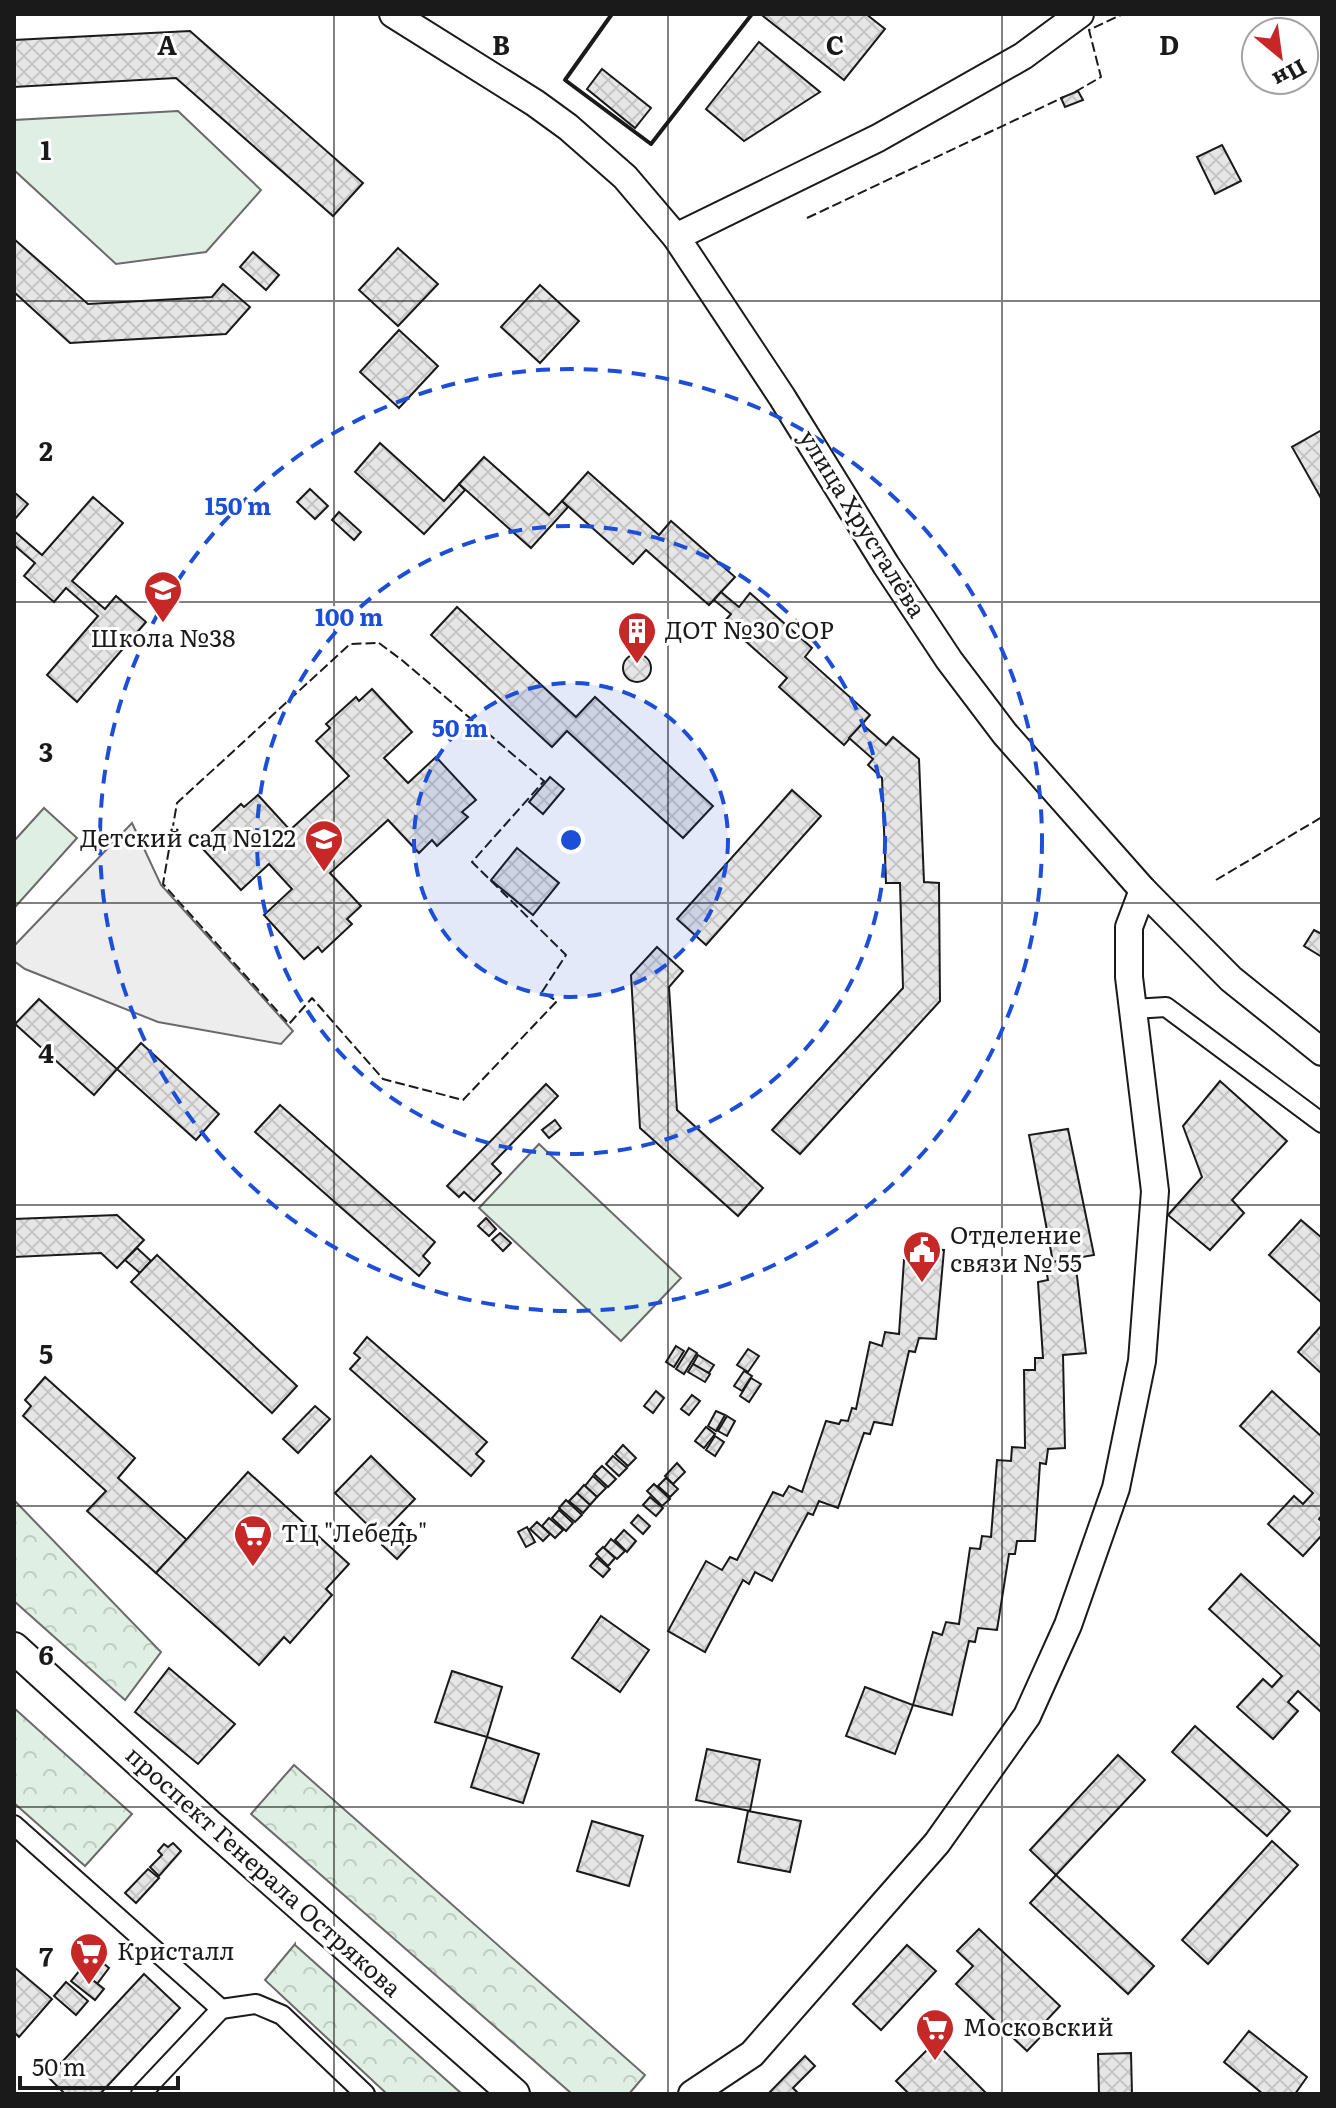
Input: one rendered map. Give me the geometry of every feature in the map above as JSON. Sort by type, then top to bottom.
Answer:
[{"type":"main road","name":"улица Хрусталёва","points":[[393,14],[535,103],[568,127],[625,177],[676,237],[782,397],[886,565],[949,660],[1005,734],[1143,890],[1231,979],[1322,1052]]},
{"type":"main road","points":[[676,237],[878,138],[1023,56],[1080,14]]},
{"type":"main road","points":[[692,2094],[752,2054],[937,1843],[1027,1716],[1068,1625],[1116,1488],[1142,1361],[1155,1191],[1129,977],[1129,927],[1143,890]]},
{"type":"main road","name":"проспект Генерала Острякова","points":[[14,1648],[514,2094]]},
{"type":"street","points":[[1133,1009],[1166,1007],[1322,1123]]},
{"type":"street","points":[[14,1825],[221,2009]]},
{"type":"street","points":[[141,2094],[221,2009],[256,2004],[282,2015],[365,2094]]},
{"type":"green space","points":[[178,111],[261,190],[206,252],[116,264],[14,170],[14,120]]},
{"type":"green space","points":[[44,808],[77,838],[16,906],[14,841]]},
{"type":"green space","points":[[539,1144],[681,1278],[621,1341],[479,1208]]},
{"type":"green space","points":[[14,1500],[161,1652],[125,1700],[14,1601]]},
{"type":"green space","points":[[14,1708],[132,1814],[85,1866],[14,1803]]},
{"type":"green space","points":[[294,1765],[645,2075],[629,2094],[572,2094],[251,1814]]},
{"type":"green space","points":[[295,1944],[462,2094],[387,2094],[265,1980]]},
{"type":"shaded area","points":[[132,823],[161,885],[293,1031],[281,1044],[158,1022],[25,969],[14,961],[14,946]]},
{"type":"building","points":[[866,14],[885,29],[844,80],[763,16]]},
{"type":"building","points":[[190,31],[363,183],[333,216],[176,78],[14,87],[14,40]]},
{"type":"building","points":[[759,42],[820,92],[744,141],[706,109]]},
{"type":"building","points":[[602,69],[651,108],[635,128],[587,89]]},
{"type":"building","points":[[1078,91],[1083,100],[1065,107],[1061,98]]},
{"type":"building","points":[[1222,145],[1241,181],[1215,194],[1197,157]]},
{"type":"building","points":[[14,239],[88,304],[212,297],[223,284],[250,307],[226,334],[70,343],[14,292]]},
{"type":"building","points":[[398,248],[438,284],[398,326],[359,290]]},
{"type":"building","points":[[253,252],[279,275],[266,290],[240,267]]},
{"type":"building","points":[[540,285],[579,321],[540,363],[501,327]]},
{"type":"building","points":[[399,330],[438,366],[399,408],[360,372]]},
{"type":"building","points":[[1322,430],[1322,500],[1292,447]]},
{"type":"building","points":[[380,443],[444,501],[459,484],[465,490],[424,534],[355,472]]},
{"type":"building","points":[[484,457],[549,515],[562,501],[568,507],[531,548],[459,484]]},
{"type":"building","points":[[588,472],[659,535],[671,521],[735,577],[709,605],[646,550],[633,564],[562,501]]},
{"type":"building","points":[[310,489],[328,506],[315,519],[297,502]]},
{"type":"building","points":[[14,492],[28,504],[14,520]]},
{"type":"building","points":[[93,497],[123,523],[72,581],[105,609],[116,596],[146,622],[77,702],[47,675],[98,616],[66,588],[54,602],[24,576],[35,563],[14,545],[14,531],[42,555]]},
{"type":"building","points":[[339,512],[361,532],[354,540],[332,520]]},
{"type":"building","points":[[721,592],[739,607],[750,593],[812,648],[805,657],[870,715],[844,745],[779,687],[787,678],[724,622],[731,614],[714,600]]},
{"type":"building","points":[[457,607],[576,717],[595,697],[713,806],[683,838],[567,731],[552,747],[431,635]]},
{"type":"building","name":"ДОТ №30 СОР","points":[[637,654],[647,658],[651,668],[647,678],[637,682],[627,678],[623,668],[627,658]]},
{"type":"building","points":[[372,689],[412,732],[384,758],[408,783],[436,757],[476,800],[462,812],[468,817],[437,846],[432,840],[419,853],[388,820],[330,873],[361,906],[347,919],[352,924],[322,952],[318,947],[304,959],[264,915],[292,889],[269,864],[241,890],[202,848],[216,835],[212,831],[241,804],[244,807],[258,795],[290,830],[349,776],[316,741],[330,728],[326,724],[356,697],[359,701]]},
{"type":"building","points":[[862,724],[886,745],[893,737],[919,759],[924,882],[939,883],[940,1001],[800,1154],[772,1130],[903,988],[900,883],[886,883],[882,778],[868,765],[873,759],[849,738]]},
{"type":"building","points":[[550,777],[564,789],[543,814],[529,802]]},
{"type":"building","points":[[792,790],[821,816],[706,945],[677,919]]},
{"type":"building","points":[[517,848],[559,883],[533,915],[491,880]]},
{"type":"building","points":[[1314,930],[1322,934],[1322,957],[1304,946]]},
{"type":"building","points":[[657,947],[683,971],[669,987],[677,1110],[763,1188],[738,1216],[640,1128],[631,975]]},
{"type":"building","points":[[39,999],[117,1069],[94,1095],[15,1024]]},
{"type":"building","points":[[141,1043],[219,1114],[196,1140],[117,1069]]},
{"type":"building","points":[[1220,1081],[1287,1141],[1232,1200],[1244,1213],[1210,1250],[1168,1215],[1202,1177],[1183,1126]]},
{"type":"building","points":[[546,1084],[558,1096],[492,1164],[501,1173],[474,1201],[464,1192],[459,1197],[447,1186]]},
{"type":"building","points":[[280,1105],[435,1242],[423,1256],[430,1263],[419,1276],[255,1132]]},
{"type":"building","points":[[555,1120],[561,1128],[549,1138],[542,1130]]},
{"type":"building","points":[[1068,1129],[1094,1255],[1053,1262],[1029,1135]]},
{"type":"building","points":[[117,1215],[144,1240],[117,1268],[101,1253],[14,1257],[14,1219]]},
{"type":"building","points":[[486,1218],[496,1229],[489,1236],[478,1226]]},
{"type":"building","points":[[1301,1220],[1322,1238],[1322,1303],[1269,1255]]},
{"type":"building","points":[[500,1233],[511,1243],[503,1251],[492,1240]]},
{"type":"building","points":[[137,1248],[151,1261],[140,1273],[125,1260]]},
{"type":"building","points":[[917,1248],[944,1250],[936,1339],[919,1338],[915,1352],[909,1351],[892,1425],[874,1422],[870,1434],[864,1433],[838,1508],[819,1501],[813,1515],[808,1513],[772,1581],[755,1572],[749,1584],[743,1580],[705,1652],[668,1631],[706,1561],[722,1570],[730,1557],[737,1560],[773,1492],[783,1496],[789,1486],[802,1492],[826,1421],[839,1424],[841,1420],[848,1421],[852,1408],[856,1409],[870,1342],[882,1346],[885,1332],[899,1334],[904,1260],[915,1260]]},
{"type":"building","points":[[157,1255],[297,1386],[272,1413],[131,1282]]},
{"type":"building","points":[[1075,1259],[1086,1353],[1063,1355],[1065,1448],[1048,1449],[1046,1464],[1040,1463],[1035,1541],[1017,1541],[1015,1554],[1009,1554],[997,1630],[978,1628],[975,1642],[969,1641],[952,1715],[913,1705],[933,1632],[942,1635],[946,1622],[959,1624],[970,1548],[980,1549],[982,1536],[991,1537],[997,1460],[1011,1461],[1012,1447],[1025,1448],[1024,1370],[1035,1370],[1035,1358],[1043,1358],[1038,1282],[1048,1280],[1045,1263]]},
{"type":"building","points":[[1322,1325],[1322,1374],[1298,1352]]},
{"type":"building","points":[[367,1337],[487,1442],[476,1454],[484,1461],[471,1476],[350,1369],[360,1358],[354,1353]]},
{"type":"building","points":[[676,1346],[684,1351],[674,1367],[666,1362]]},
{"type":"building","points":[[689,1348],[697,1353],[684,1374],[676,1369]]},
{"type":"building","points":[[748,1349],[759,1356],[748,1372],[737,1365]]},
{"type":"building","points":[[698,1355],[714,1365],[709,1373],[693,1364]]},
{"type":"building","points":[[693,1364],[710,1374],[705,1382],[688,1372]]},
{"type":"building","points":[[744,1371],[752,1376],[742,1391],[734,1386]]},
{"type":"building","points":[[45,1377],[135,1458],[118,1478],[187,1540],[156,1573],[87,1511],[106,1491],[23,1416],[31,1406],[25,1400]]},
{"type":"building","points":[[751,1378],[761,1384],[749,1402],[740,1396]]},
{"type":"building","points":[[656,1391],[664,1398],[653,1413],[644,1406]]},
{"type":"building","points":[[1272,1391],[1322,1437],[1322,1515],[1319,1519],[1322,1535],[1303,1556],[1268,1524],[1294,1496],[1303,1504],[1313,1493],[1240,1426]]},
{"type":"building","points":[[692,1395],[700,1401],[689,1415],[681,1409]]},
{"type":"building","points":[[315,1406],[330,1419],[298,1453],[283,1439]]},
{"type":"building","points":[[716,1411],[725,1415],[716,1431],[708,1426]]},
{"type":"building","points":[[727,1416],[735,1421],[727,1436],[718,1431]]},
{"type":"building","points":[[706,1427],[715,1434],[704,1448],[695,1441]]},
{"type":"building","points":[[715,1436],[724,1442],[715,1456],[706,1450]]},
{"type":"building","points":[[623,1445],[636,1458],[628,1466],[615,1454]]},
{"type":"building","points":[[371,1456],[415,1499],[379,1536],[335,1493]]},
{"type":"building","points":[[613,1456],[627,1468],[619,1476],[606,1464]]},
{"type":"building","points":[[677,1463],[685,1472],[673,1484],[665,1476]]},
{"type":"building","points":[[602,1466],[616,1479],[608,1487],[594,1474]]},
{"type":"building","name":"ТЦ \"Лебедь\"","points":[[248,1472],[349,1564],[326,1589],[332,1595],[290,1643],[284,1637],[259,1665],[156,1573]]},
{"type":"building","points":[[593,1476],[606,1488],[597,1497],[585,1486]]},
{"type":"building","points":[[666,1478],[678,1489],[670,1497],[658,1486]]},
{"type":"building","points":[[654,1484],[670,1499],[662,1506],[647,1491]]},
{"type":"building","points":[[584,1485],[597,1497],[590,1505],[577,1493]]},
{"type":"building","points":[[577,1493],[590,1505],[583,1513],[569,1501]]},
{"type":"building","points":[[650,1497],[663,1508],[656,1516],[643,1505]]},
{"type":"building","points":[[566,1500],[582,1515],[575,1522],[559,1508]]},
{"type":"building","points":[[559,1510],[573,1523],[566,1531],[552,1518]]},
{"type":"building","points":[[638,1515],[650,1526],[643,1534],[631,1523]]},
{"type":"building","points":[[549,1518],[563,1530],[555,1538],[542,1526]]},
{"type":"building","points":[[537,1522],[550,1534],[543,1541],[530,1529]]},
{"type":"building","points":[[402,1523],[417,1537],[397,1559],[382,1545]]},
{"type":"building","points":[[527,1527],[535,1542],[526,1547],[518,1532]]},
{"type":"building","points":[[624,1530],[636,1541],[627,1552],[615,1540]]},
{"type":"building","points":[[611,1539],[625,1551],[617,1559],[604,1548]]},
{"type":"building","points":[[603,1547],[615,1558],[608,1566],[596,1554]]},
{"type":"building","points":[[597,1558],[610,1569],[603,1577],[590,1566]]},
{"type":"building","points":[[1241,1574],[1322,1648],[1322,1713],[1298,1691],[1288,1702],[1298,1711],[1273,1739],[1237,1707],[1263,1679],[1272,1687],[1282,1676],[1209,1609]]},
{"type":"building","points":[[601,1616],[649,1650],[620,1692],[572,1658]]},
{"type":"building","points":[[169,1668],[235,1724],[198,1764],[135,1712]]},
{"type":"building","points":[[452,1671],[502,1687],[487,1737],[435,1722]]},
{"type":"building","points":[[865,1687],[913,1705],[895,1754],[846,1736]]},
{"type":"building","points":[[1195,1726],[1290,1811],[1267,1836],[1172,1752]]},
{"type":"building","points":[[487,1737],[539,1754],[523,1803],[471,1787]]},
{"type":"building","points":[[707,1749],[760,1760],[750,1811],[696,1800]]},
{"type":"building","points":[[1118,1755],[1145,1780],[1056,1875],[1030,1850]]},
{"type":"building","points":[[748,1811],[801,1821],[790,1872],[738,1862]]},
{"type":"building","points":[[592,1821],[643,1836],[629,1886],[577,1871]]},
{"type":"building","points":[[1272,1841],[1298,1865],[1208,1964],[1182,1940]]},
{"type":"building","points":[[173,1843],[181,1851],[159,1876],[150,1867],[162,1855],[158,1851],[164,1844],[168,1847]]},
{"type":"building","points":[[148,1869],[159,1878],[136,1903],[125,1893]]},
{"type":"building","points":[[1056,1875],[1154,1966],[1128,1994],[1030,1903]]},
{"type":"building","points":[[979,1929],[1060,2006],[1044,2023],[1049,2028],[1027,2051],[956,1984],[973,1966],[957,1951]]},
{"type":"building","points":[[907,1945],[936,1971],[881,2030],[853,2004]]},
{"type":"building","points":[[92,1954],[109,1968],[97,1984],[80,1970]]},
{"type":"building","points":[[14,1967],[52,1999],[19,2037],[14,2032]]},
{"type":"building","name":"Кристалл","points":[[80,1970],[104,1989],[95,2000],[71,1981]]},
{"type":"building","points":[[144,1974],[180,2008],[100,2094],[65,2094],[48,2077]]},
{"type":"building","points":[[66,1982],[88,2001],[76,2015],[54,1996]]},
{"type":"building","points":[[1249,2031],[1307,2077],[1295,2094],[1263,2094],[1224,2062]]},
{"type":"building","name":"Московский","points":[[935,2042],[987,2094],[909,2094],[896,2081]]},
{"type":"building","points":[[1131,2053],[1132,2094],[1099,2094],[1098,2054]]},
{"type":"building","points":[[805,2056],[815,2066],[793,2088],[799,2094],[768,2094]]},
{"type":"fence","points":[[1075,92],[1101,77],[1089,30],[1123,14]]},
{"type":"fence","points":[[807,218],[1064,97]]},
{"type":"fence","points":[[379,643],[544,781],[472,862],[566,955],[542,992],[557,1001],[463,1100],[383,1079],[312,998],[289,1024],[163,884],[177,803],[350,644],[379,643]]},
{"type":"fence","points":[[1216,880],[1322,817]]},
{"type":"wall","points":[[612,14],[565,80],[651,144],[752,14]]},
{"type":"place","name":"Школа №38","points":[[163,624]]},
{"type":"place","name":"ДОТ №30 СОР","points":[[637,665]]},
{"type":"place","name":"Детский сад №122","points":[[324,873]]},
{"type":"place","name":"Отделение связи № 55","points":[[922,1284]]},
{"type":"place","name":"ТЦ \"Лебедь\"","points":[[253,1568]]},
{"type":"place","name":"Кристалл","points":[[89,1986]]},
{"type":"place","name":"Московский","points":[[935,2062]]}]
